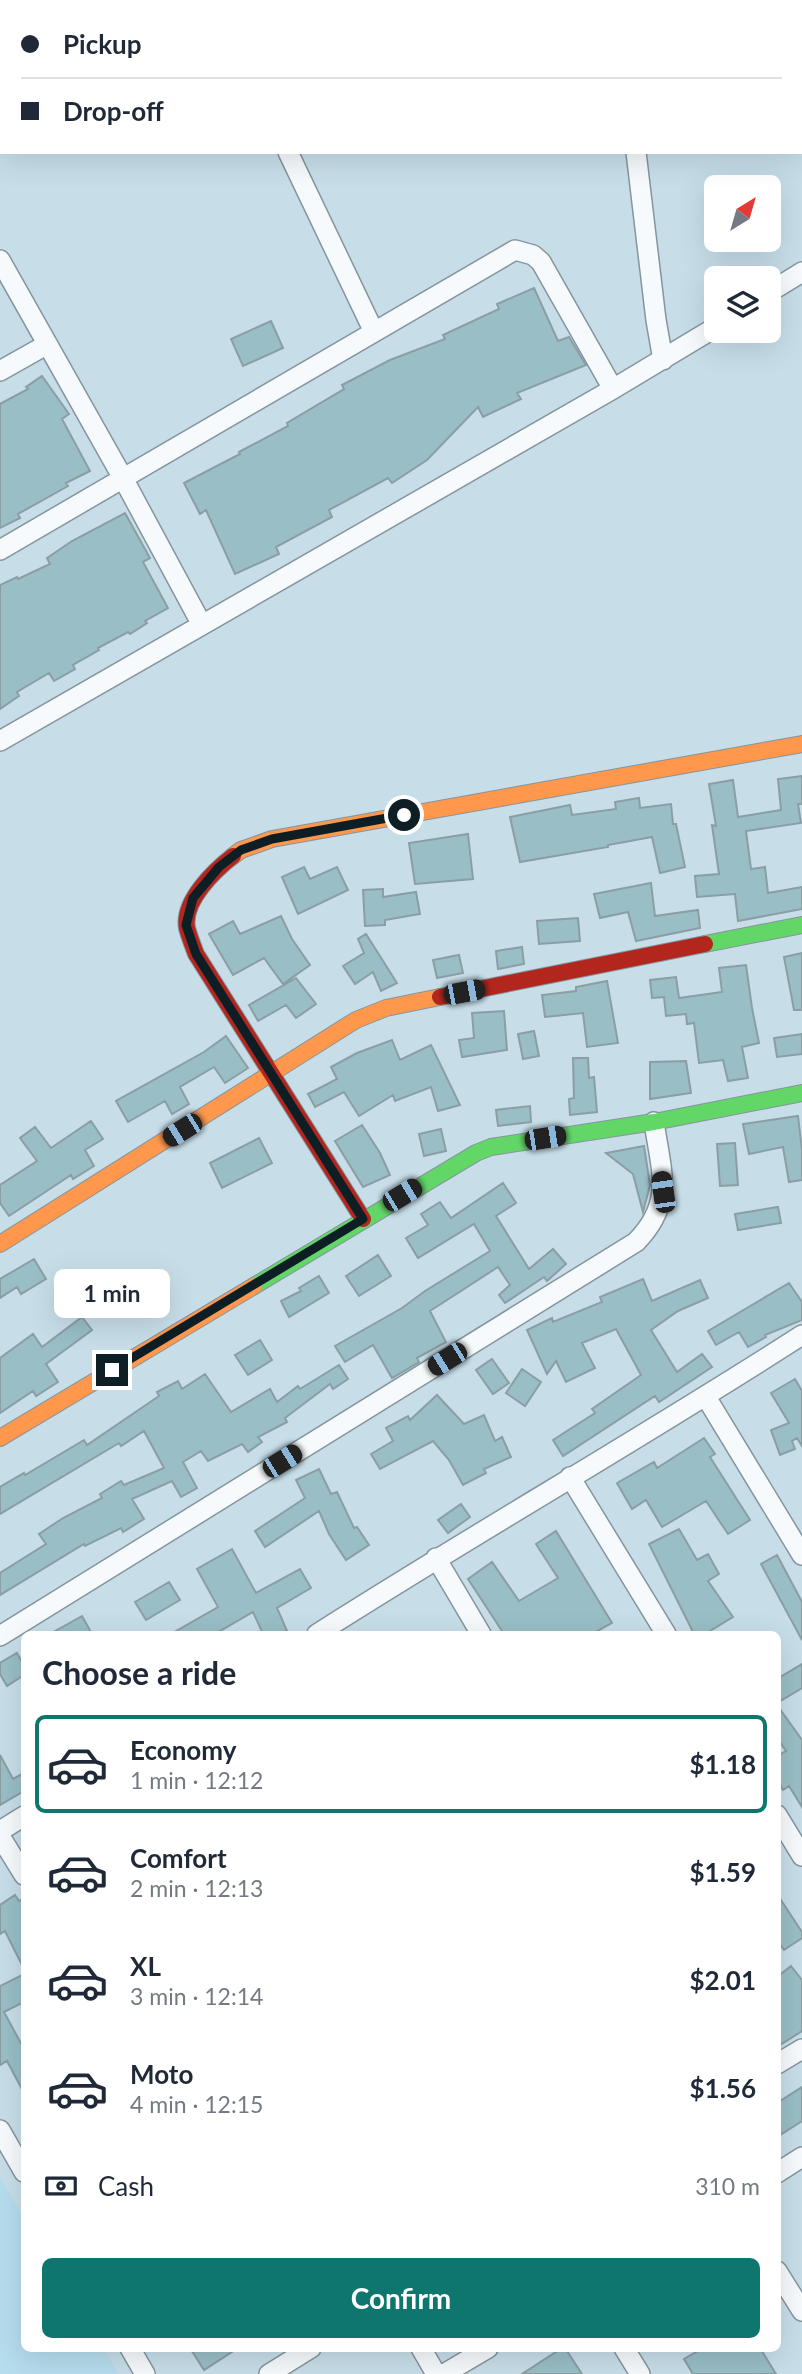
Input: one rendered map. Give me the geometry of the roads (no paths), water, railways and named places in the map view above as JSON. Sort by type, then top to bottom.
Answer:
[{"type":"street","points":[[289,154],[374,332]]},
{"type":"street","points":[[636,154],[663,360]]},
{"type":"street","points":[[0,550],[515,250],[526,252],[541,262],[613,389]]},
{"type":"street","points":[[0,260],[202,625]]},
{"type":"street","points":[[781,285],[802,272]]},
{"type":"street","points":[[0,741],[704,334]]},
{"type":"street","points":[[0,371],[46,345]]},
{"type":"street","points":[[363,1219],[196,954],[186,925],[193,898],[219,867],[241,850],[272,839],[802,744]]},
{"type":"street","points":[[0,1244],[356,1020],[386,1008],[802,925]]},
{"type":"street","points":[[0,1438],[462,1159],[491,1147],[654,1122],[802,1093]]},
{"type":"street","points":[[0,1636],[636,1241],[655,1218],[663,1192],[654,1122]]},
{"type":"street","points":[[322,1631],[436,1558],[706,1397],[802,1335]]},
{"type":"street","points":[[706,1397],[802,1555]]},
{"type":"street","points":[[570,1477],[664,1631]]},
{"type":"street","points":[[436,1558],[479,1631]]},
{"type":"street","points":[[0,1831],[21,1818]]},
{"type":"street","points":[[781,1822],[802,1856]]},
{"type":"street","points":[[0,1836],[21,1869]]},
{"type":"street","points":[[781,2062],[802,2049]]},
{"type":"street","points":[[0,2130],[21,2167]]},
{"type":"street","points":[[781,2170],[802,2157]]},
{"type":"street","points":[[781,2277],[802,2311]]},
{"type":"street","points":[[132,2352],[145,2374]]},
{"type":"street","points":[[269,2374],[305,2352]]},
{"type":"street","points":[[423,2352],[436,2374]]},
{"type":"street","points":[[444,2374],[481,2352]]},
{"type":"street","points":[[626,2352],[640,2374]]}]
